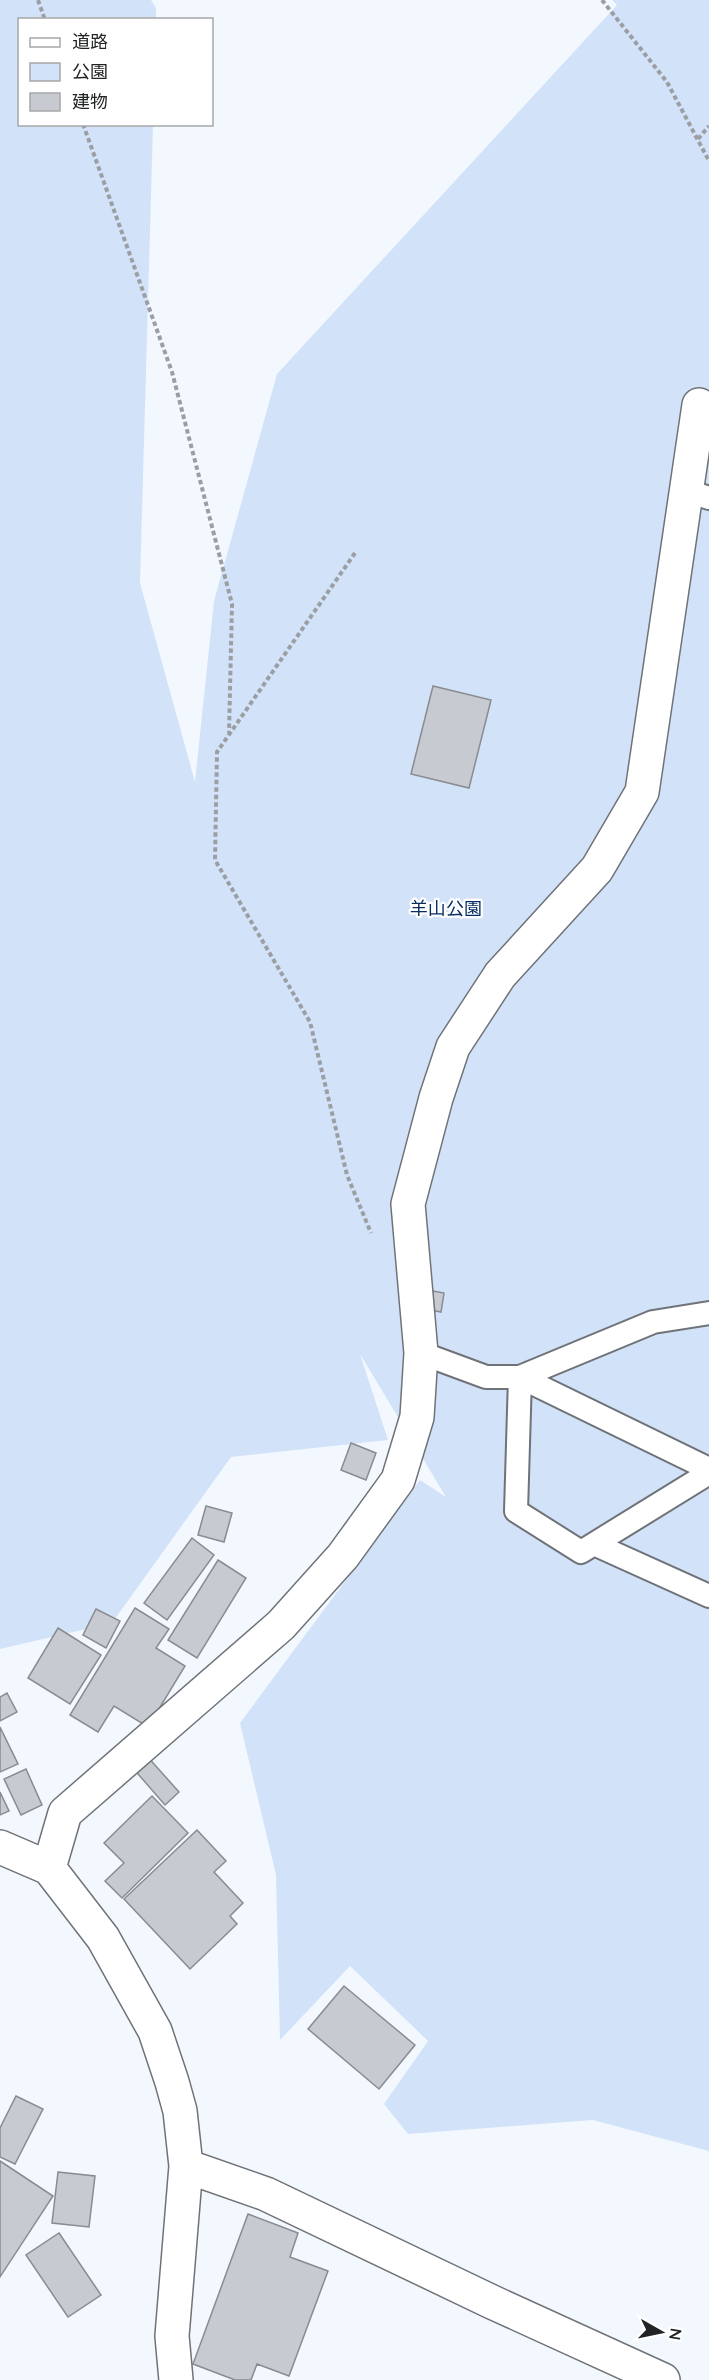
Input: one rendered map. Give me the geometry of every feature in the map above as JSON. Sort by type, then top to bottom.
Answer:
[{"type":"street","points":[[49,1868],[65,1813],[281,1625],[344,1556],[398,1480],[417,1417],[421,1353],[408,1204],[436,1098],[453,1047],[500,975],[597,868],[642,792],[698,495],[699,405]]},
{"type":"street","points":[[0,1847],[49,1868],[103,1938],[155,2031],[180,2111],[186,2166],[172,2336],[176,2380]]},
{"type":"street","points":[[186,2166],[266,2194],[481,2297],[663,2380]]},
{"type":"lane","points":[[421,1353],[486,1377],[519,1377],[654,1322],[709,1313]]},
{"type":"lane","points":[[519,1377],[709,1471]]},
{"type":"lane","points":[[519,1377],[516,1511],[581,1552],[596,1545],[709,1471]]},
{"type":"lane","points":[[596,1545],[709,1596]]},
{"type":"path","points":[[38,0],[44,18]]},
{"type":"path","points":[[602,0],[667,82],[709,161]]},
{"type":"path","points":[[84,126],[172,372],[232,604],[229,734]]},
{"type":"path","points":[[698,139],[709,126]]},
{"type":"path","points":[[355,553],[217,752],[215,860],[310,1022],[346,1175],[373,1238]]},
{"type":"green space","name":"羊山公園","points":[[0,0],[151,0],[156,8],[156,18],[18,18],[18,126],[153,126],[140,583],[195,782],[214,601],[277,374],[617,5],[612,0],[709,0],[709,2151],[593,2120],[408,2134],[384,2104],[428,2041],[350,1966],[280,2040],[276,1875],[240,1723],[420,1480],[446,1497],[360,1354],[388,1440],[231,1457],[112,1623],[0,1649]]},
{"type":"building","points":[[433,686],[491,700],[469,788],[411,774]]},
{"type":"building","points":[[433,1291],[444,1293],[441,1312],[430,1310]]},
{"type":"building","points":[[351,1443],[376,1453],[366,1480],[341,1470]]},
{"type":"building","points":[[206,1506],[232,1513],[224,1542],[198,1535]]},
{"type":"building","points":[[192,1538],[214,1555],[167,1620],[144,1603]]},
{"type":"building","points":[[218,1560],[246,1578],[197,1658],[168,1640]]},
{"type":"building","points":[[135,1608],[169,1629],[156,1648],[185,1666],[148,1727],[114,1706],[98,1732],[70,1715]]},
{"type":"building","points":[[96,1609],[120,1621],[106,1648],[83,1635]]},
{"type":"building","points":[[58,1628],[101,1655],[70,1704],[28,1678]]},
{"type":"building","points":[[7,1693],[17,1712],[0,1721],[0,1697]]},
{"type":"building","points":[[0,1727],[18,1764],[0,1772]]},
{"type":"building","points":[[146,1755],[179,1792],[165,1805],[132,1767]]},
{"type":"building","points":[[26,1769],[42,1805],[21,1815],[4,1779]]},
{"type":"building","points":[[0,1792],[9,1811],[0,1815]]},
{"type":"building","points":[[152,1796],[188,1833],[122,1898],[105,1881],[124,1863],[104,1843]]},
{"type":"building","points":[[197,1830],[226,1861],[214,1872],[243,1903],[230,1916],[237,1924],[190,1969],[124,1899]]},
{"type":"building","points":[[344,1986],[415,2045],[379,2089],[308,2029]]},
{"type":"building","points":[[16,2096],[43,2109],[15,2164],[0,2157],[0,2128]]},
{"type":"building","points":[[0,2161],[53,2196],[0,2277]]},
{"type":"building","points":[[58,2172],[95,2176],[89,2227],[52,2223]]},
{"type":"building","points":[[248,2214],[298,2233],[290,2257],[328,2271],[289,2376],[257,2364],[251,2380],[235,2380],[193,2364]]},
{"type":"building","points":[[59,2233],[101,2295],[68,2317],[26,2255]]}]
